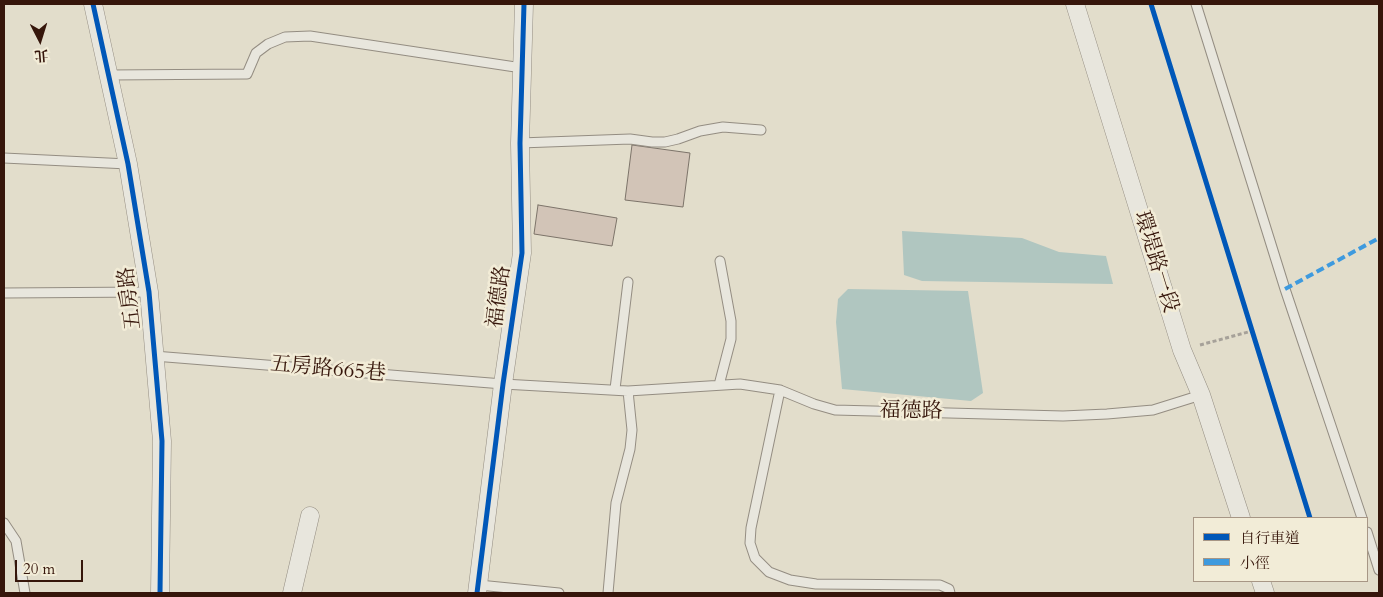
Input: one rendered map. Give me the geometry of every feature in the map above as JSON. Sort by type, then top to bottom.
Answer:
[{"type":"street","name":"五房路","points":[[93,4],[128,164],[148,292],[162,441],[160,593]]},
{"type":"street","name":"福德路","points":[[478,589],[503,384],[522,253],[520,143],[524,4]]},
{"type":"street","name":"環堤路一段","points":[[1075,4],[1182,350],[1201,395],[1241,517]]},
{"type":"street","points":[[292,593],[310,516]]},
{"type":"lane","points":[[1196,4],[1285,289],[1362,517]]},
{"type":"lane","points":[[109,75],[247,74],[256,53],[268,44],[285,37],[310,36],[522,68]]},
{"type":"lane","points":[[520,143],[630,139],[664,142],[700,131],[723,127],[761,130]]},
{"type":"lane","points":[[4,158],[128,164]]},
{"type":"lane","points":[[719,385],[731,339],[731,321],[720,261]]},
{"type":"lane","points":[[615,389],[628,282]]},
{"type":"lane","points":[[4,293],[148,292]]},
{"type":"lane","name":"五房路665巷","points":[[154,356],[503,384]]},
{"type":"lane","name":"福德路","points":[[503,384],[628,391],[740,384],[780,390],[814,404],[835,410],[1063,416],[1153,410],[1201,395]]},
{"type":"lane","points":[[780,390],[751,528],[750,544],[755,558],[768,572],[790,580],[816,584],[940,585],[949,589],[950,593]]},
{"type":"lane","points":[[608,593],[616,503],[630,449],[632,430],[628,391]]},
{"type":"lane","points":[[4,524],[16,541],[25,593]]},
{"type":"lane","points":[[1368,535],[1379,570]]},
{"type":"lane","points":[[478,589],[559,593]]},
{"type":"path","points":[[1249,322],[1255,340]]},
{"type":"path","points":[[1182,350],[1252,331]]},
{"type":"water","points":[[902,231],[1022,238],[1059,252],[1106,256],[1113,284],[922,281],[904,275]]},
{"type":"water","points":[[848,289],[968,291],[983,393],[971,401],[842,389],[836,322],[838,299]]},
{"type":"building","points":[[632,145],[690,153],[683,207],[625,200]]},
{"type":"building","points":[[538,205],[617,218],[612,246],[534,234]]},
{"type":"marked path","points":[[1285,289],[1379,238]]},
{"type":"cycle path","points":[[93,4],[128,164],[149,292],[162,441],[160,593]]},
{"type":"cycle path","points":[[477,593],[503,384],[522,253],[520,143],[524,4]]},
{"type":"cycle path","points":[[1151,4],[1310,517]]}]
